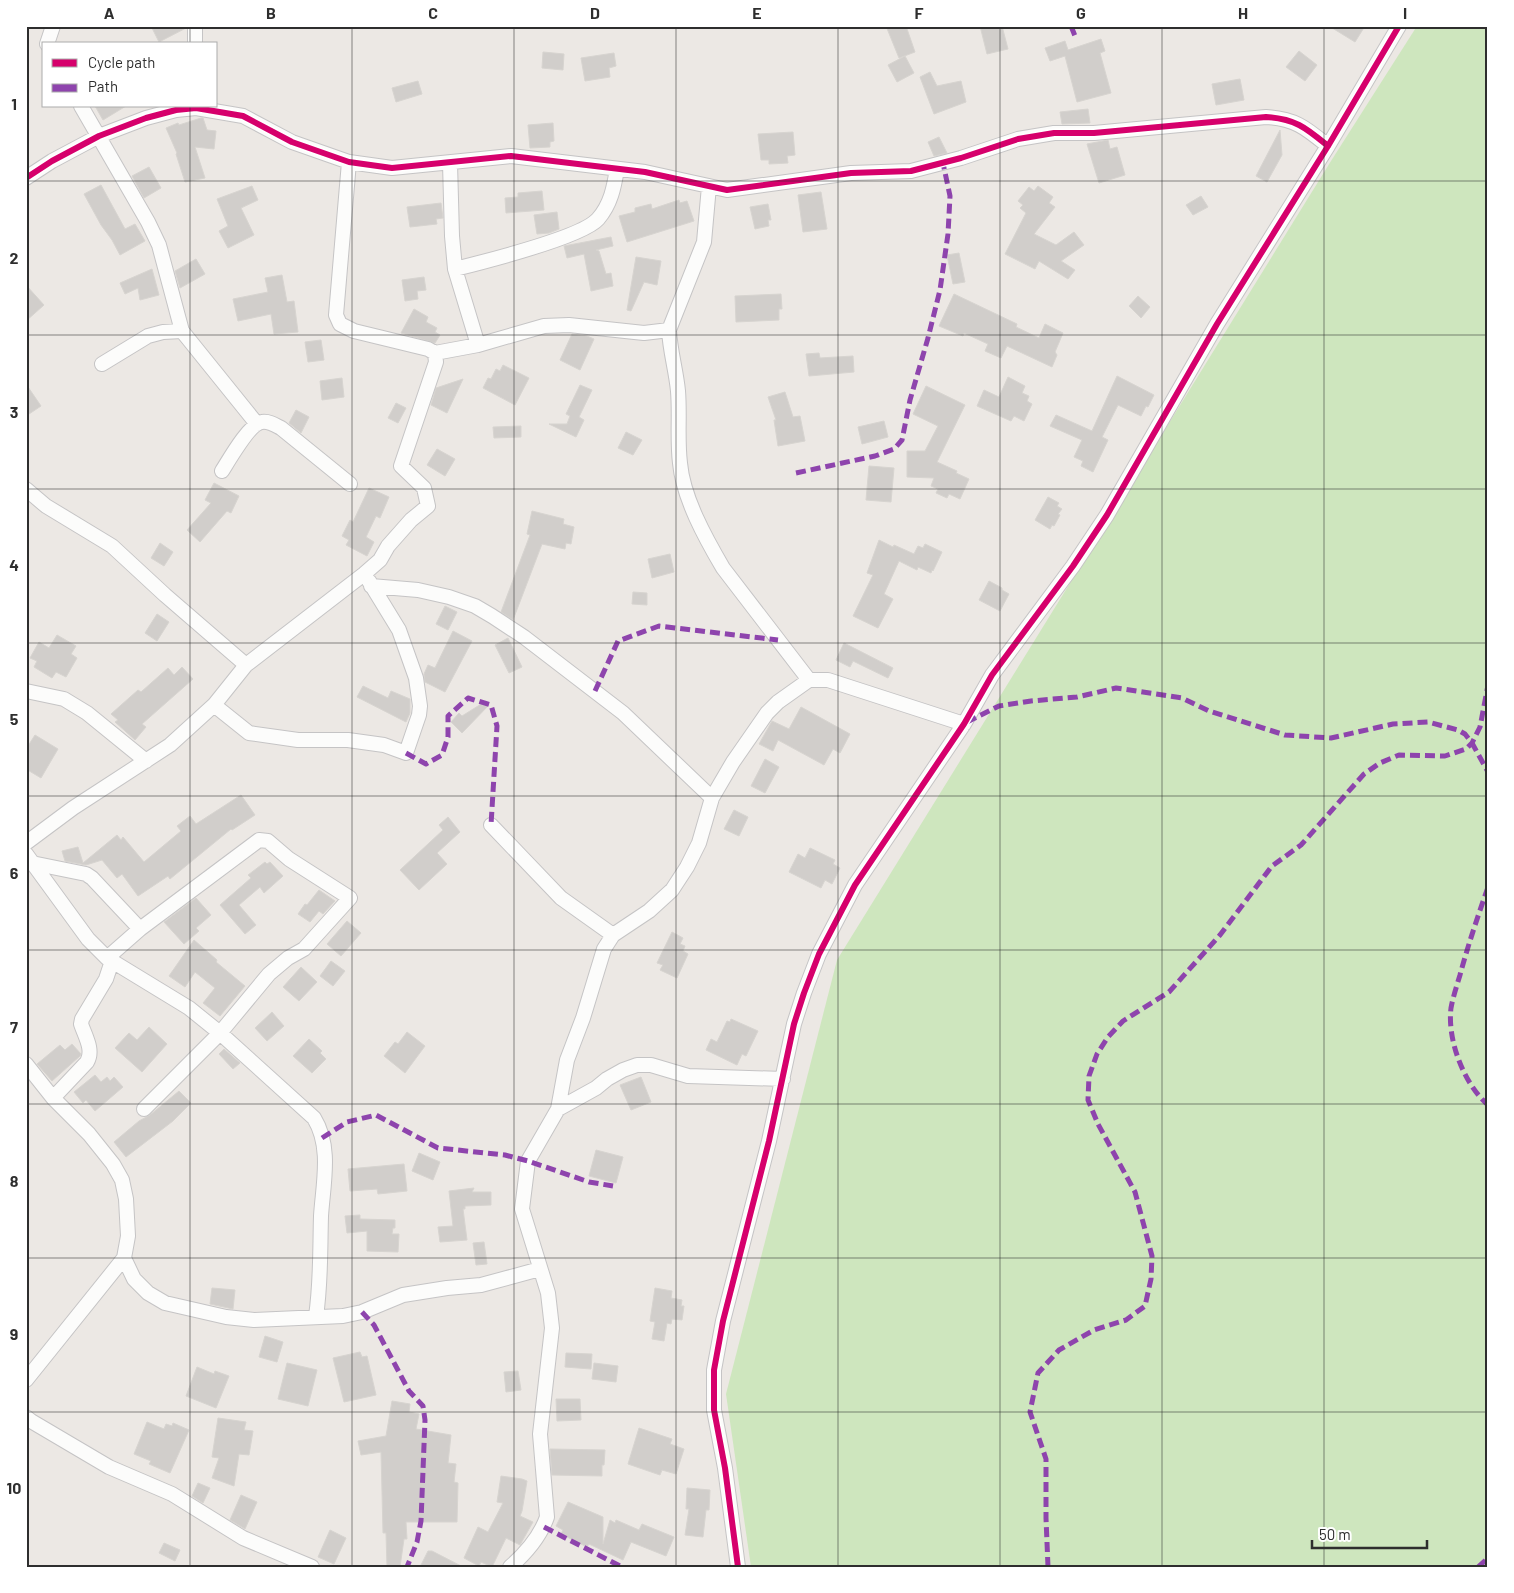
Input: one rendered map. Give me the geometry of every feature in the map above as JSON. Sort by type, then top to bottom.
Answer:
[{"type":"street","points":[[48,42],[53,26]]},
{"type":"street","points":[[195,26],[195,42]]},
{"type":"street","points":[[738,1567],[725,1468],[714,1410],[714,1370],[723,1321],[770,1141],[794,1024],[819,954],[856,885],[964,724],[992,675],[1073,566],[1107,515],[1217,324],[1328,146],[1399,26]]},
{"type":"street","points":[[82,108],[159,245],[182,332],[257,424]]},
{"type":"street","points":[[26,178],[52,161],[99,136],[146,118],[189,108]]},
{"type":"street","points":[[201,108],[243,116],[292,142],[349,162],[392,168],[511,156],[645,172],[727,190],[851,173],[911,171],[961,158],[1018,139],[1054,133],[1094,133],[1266,117],[1292,120],[1328,146]]},
{"type":"street","points":[[349,162],[336,315],[340,324],[354,331],[428,349],[435,353],[478,345],[544,326],[569,325],[644,333],[669,330]]},
{"type":"street","points":[[450,163],[454,269],[478,345]]},
{"type":"street","points":[[454,269],[580,231],[596,221],[609,202],[617,169]]},
{"type":"street","points":[[709,186],[704,242],[669,330],[678,391],[680,464],[690,504],[712,550],[723,568],[809,680]]},
{"type":"street","points":[[102,364],[148,336],[163,332],[182,332]]},
{"type":"street","points":[[26,843],[73,808],[170,745],[214,705],[246,665],[368,580],[388,546],[411,520],[428,506],[424,488],[401,466],[436,362],[435,353]]},
{"type":"street","points":[[222,471],[244,437],[257,424],[262,422],[281,428],[350,484]]},
{"type":"street","points":[[26,489],[46,506],[112,546],[246,665]]},
{"type":"street","points":[[214,705],[249,733],[298,740],[348,740],[384,745],[406,753],[419,715],[420,706],[416,678],[399,630],[368,580]]},
{"type":"street","points":[[368,580],[449,597],[474,606],[492,616],[524,637],[622,713],[712,798]]},
{"type":"street","points":[[510,1567],[524,1555],[544,1528],[547,1517],[540,1434],[552,1328],[548,1293],[522,1209],[528,1161],[558,1110],[567,1060],[583,1018],[604,949],[612,936],[650,911],[672,890],[687,867],[699,843],[712,798],[732,762],[778,702],[809,680],[828,680],[964,724]]},
{"type":"street","points":[[26,691],[64,700],[87,713],[146,761]]},
{"type":"street","points":[[491,825],[562,898],[612,936]]},
{"type":"street","points":[[53,1098],[90,1058],[82,1019],[106,979],[110,960],[140,930],[259,840],[268,840],[289,859],[350,898],[304,949],[288,958],[269,974],[220,1032],[144,1109]]},
{"type":"street","points":[[29,859],[86,874],[92,878],[140,930]]},
{"type":"street","points":[[29,859],[88,939],[110,960],[189,1008],[220,1032],[314,1118],[320,1128],[326,1172],[321,1217],[319,1299],[316,1316]]},
{"type":"street","points":[[26,1064],[53,1098],[89,1134],[113,1164],[122,1180],[126,1198],[128,1236],[124,1258],[26,1380]]},
{"type":"street","points":[[558,1110],[623,1070],[637,1066],[651,1065],[688,1076],[783,1080]]},
{"type":"street","points":[[124,1258],[134,1279],[148,1294],[165,1303],[226,1318],[254,1320],[343,1316],[362,1312],[403,1295],[481,1285],[540,1269]]},
{"type":"street","points":[[26,1417],[109,1467],[172,1494],[243,1538],[312,1567]]},
{"type":"green space","points":[[1417,26],[1488,26],[1488,1567],[751,1567],[726,1394],[837,960],[1331,161]]},
{"type":"building","points":[[151,26],[186,26],[186,28],[159,42]]},
{"type":"building","points":[[886,26],[906,26],[915,52],[899,58]]},
{"type":"building","points":[[980,26],[1002,26],[1008,49],[987,54]]},
{"type":"building","points":[[1329,26],[1365,26],[1355,42]]},
{"type":"building","points":[[1101,39],[1105,51],[1100,53],[1111,93],[1077,102],[1065,56],[1050,61],[1045,48],[1065,41],[1068,50]]},
{"type":"building","points":[[1299,51],[1317,65],[1305,81],[1286,67]]},
{"type":"building","points":[[543,52],[564,54],[563,70],[542,68]]},
{"type":"building","points":[[614,53],[616,66],[609,68],[610,77],[585,81],[581,58]]},
{"type":"building","points":[[905,56],[914,73],[897,82],[888,65]]},
{"type":"building","points":[[930,72],[937,86],[961,81],[966,102],[934,114],[920,77]]},
{"type":"building","points":[[1240,79],[1244,100],[1216,105],[1212,84]]},
{"type":"building","points":[[418,81],[422,94],[396,102],[392,88]]},
{"type":"building","points":[[96,108],[123,108],[103,120]]},
{"type":"building","points":[[1088,109],[1090,123],[1062,124],[1060,112]]},
{"type":"building","points":[[203,118],[207,130],[216,131],[214,149],[195,147],[205,178],[185,182],[177,153],[166,128],[178,123],[179,125]]},
{"type":"building","points":[[553,123],[554,141],[550,142],[550,147],[530,148],[528,125]]},
{"type":"building","points":[[1280,130],[1282,155],[1267,182],[1256,176]]},
{"type":"building","points":[[793,132],[795,155],[787,156],[788,163],[769,164],[769,160],[761,160],[758,134]]},
{"type":"building","points":[[939,137],[947,153],[934,156],[928,142]]},
{"type":"building","points":[[1108,140],[1110,149],[1117,147],[1125,175],[1099,183],[1087,144]]},
{"type":"building","points":[[149,167],[161,188],[144,198],[132,176]]},
{"type":"building","points":[[101,185],[125,229],[135,224],[145,241],[120,255],[84,194]]},
{"type":"building","points":[[252,186],[258,200],[241,208],[254,235],[228,248],[219,231],[228,226],[217,199]]},
{"type":"building","points":[[1038,186],[1053,197],[1049,203],[1055,207],[1034,234],[1056,245],[1074,232],[1084,245],[1061,261],[1075,270],[1068,279],[1039,261],[1035,269],[1005,254],[1026,213],[1020,208],[1023,205],[1018,201],[1029,187],[1034,191]]},
{"type":"building","points":[[542,191],[544,210],[506,213],[505,198],[518,197],[518,193]]},
{"type":"building","points":[[821,192],[827,229],[803,232],[798,195]]},
{"type":"building","points":[[1201,196],[1208,207],[1193,215],[1186,205]]},
{"type":"building","points":[[679,200],[680,203],[687,201],[694,221],[627,242],[619,216],[635,212],[635,208],[651,204],[652,209]]},
{"type":"building","points":[[441,203],[443,218],[436,219],[437,224],[410,227],[407,207]]},
{"type":"building","points":[[768,204],[771,220],[768,220],[769,226],[755,229],[750,207]]},
{"type":"building","points":[[557,212],[559,229],[549,233],[537,234],[534,215]]},
{"type":"building","points":[[611,237],[613,246],[596,250],[599,251],[606,274],[611,273],[613,286],[591,291],[584,254],[567,258],[564,246]]},
{"type":"building","points":[[959,253],[965,282],[953,284],[947,255]]},
{"type":"building","points":[[636,257],[661,261],[657,285],[644,282],[631,311],[627,310]]},
{"type":"building","points":[[196,259],[205,274],[180,288],[175,271]]},
{"type":"building","points":[[152,269],[159,295],[140,300],[138,288],[125,294],[120,283]]},
{"type":"building","points":[[282,275],[287,302],[294,301],[298,332],[274,334],[271,314],[238,321],[233,299],[268,292],[265,278]]},
{"type":"building","points":[[424,277],[426,290],[417,291],[418,299],[405,301],[402,280]]},
{"type":"building","points":[[26,285],[44,305],[26,321]]},
{"type":"building","points":[[781,294],[782,309],[779,309],[779,320],[736,322],[735,296]]},
{"type":"building","points":[[954,294],[1017,324],[1016,327],[1039,338],[1045,324],[1063,333],[1055,352],[1057,355],[1052,367],[1007,346],[1001,358],[985,351],[988,344],[964,333],[963,336],[939,326]]},
{"type":"building","points":[[1138,296],[1150,307],[1141,318],[1129,306]]},
{"type":"building","points":[[414,309],[428,317],[426,322],[437,328],[435,332],[440,335],[435,343],[401,333]]},
{"type":"building","points":[[572,334],[594,339],[580,370],[560,360]]},
{"type":"building","points":[[321,340],[324,360],[308,362],[305,342]]},
{"type":"building","points":[[819,353],[820,358],[853,356],[854,372],[809,376],[806,354]]},
{"type":"building","points":[[503,365],[529,378],[515,405],[483,388],[488,378],[491,379],[496,369],[500,371]]},
{"type":"building","points":[[1117,376],[1154,395],[1141,416],[1118,405],[1102,437],[1108,440],[1093,472],[1081,466],[1083,461],[1074,457],[1082,440],[1050,426],[1056,415],[1092,431]]},
{"type":"building","points":[[1008,377],[1025,386],[1022,393],[1029,396],[1027,401],[1032,404],[1024,421],[1014,416],[1011,421],[977,406],[984,390],[999,397]]},
{"type":"building","points":[[342,378],[344,397],[322,400],[320,381]]},
{"type":"building","points":[[463,379],[447,413],[431,405],[436,388]]},
{"type":"building","points":[[26,384],[41,406],[26,416]]},
{"type":"building","points":[[580,385],[592,390],[579,417],[584,420],[576,437],[549,424],[567,424],[570,416],[566,414]]},
{"type":"building","points":[[926,386],[965,405],[937,462],[969,479],[960,499],[949,494],[947,498],[936,493],[938,489],[931,486],[934,478],[907,477],[907,451],[925,451],[938,426],[913,414]]},
{"type":"building","points":[[785,392],[793,417],[800,416],[805,441],[778,446],[774,420],[776,420],[768,397]]},
{"type":"building","points":[[396,403],[406,408],[398,423],[388,418]]},
{"type":"building","points":[[296,410],[309,417],[301,433],[289,423]]},
{"type":"building","points":[[884,421],[888,437],[862,444],[858,427]]},
{"type":"building","points":[[521,426],[521,437],[494,438],[493,427]]},
{"type":"building","points":[[626,432],[642,440],[633,455],[618,448]]},
{"type":"building","points":[[437,449],[455,459],[445,476],[427,465]]},
{"type":"building","points":[[869,466],[894,468],[891,502],[866,500]]},
{"type":"building","points":[[214,483],[239,496],[231,513],[227,511],[200,542],[187,530],[211,503],[205,500]]},
{"type":"building","points":[[369,488],[389,497],[380,518],[376,516],[366,537],[374,542],[367,556],[346,545],[349,540],[342,536],[350,520],[353,522]]},
{"type":"building","points":[[1048,497],[1059,503],[1057,506],[1062,509],[1054,526],[1052,525],[1050,529],[1035,520]]},
{"type":"building","points":[[532,511],[564,519],[563,524],[574,527],[571,544],[566,543],[565,549],[542,544],[513,620],[501,612],[530,535],[527,534]]},
{"type":"building","points":[[879,540],[914,554],[918,546],[923,548],[925,544],[942,552],[931,573],[918,567],[917,570],[899,561],[884,594],[893,599],[878,628],[853,616],[873,575],[867,573]]},
{"type":"building","points":[[160,543],[173,552],[164,566],[151,558]]},
{"type":"building","points":[[670,554],[674,572],[652,578],[648,559]]},
{"type":"building","points":[[989,581],[1009,594],[1000,611],[979,600]]},
{"type":"building","points":[[633,592],[647,593],[647,605],[632,604]]},
{"type":"building","points":[[445,606],[457,612],[448,630],[436,624]]},
{"type":"building","points":[[157,614],[169,622],[157,641],[145,633]]},
{"type":"building","points":[[453,631],[472,641],[445,692],[425,682],[424,674],[428,665],[435,668]]},
{"type":"building","points":[[57,635],[76,646],[71,654],[77,658],[66,677],[56,672],[52,678],[34,667],[37,661],[30,658],[39,642],[49,648]]},
{"type":"building","points":[[508,638],[522,667],[509,673],[495,645]]},
{"type":"building","points":[[844,643],[893,668],[888,678],[853,661],[850,667],[836,660]]},
{"type":"building","points":[[182,667],[193,679],[142,724],[146,727],[135,740],[115,722],[118,720],[111,714],[138,690],[141,692],[168,668],[174,675]]},
{"type":"building","points":[[363,686],[388,698],[391,691],[410,699],[410,713],[406,722],[357,697]]},
{"type":"building","points":[[486,701],[489,705],[462,733],[451,722],[459,713],[462,716]]},
{"type":"building","points":[[801,707],[850,734],[840,753],[833,749],[824,765],[778,740],[773,751],[759,744],[772,721],[789,729]]},
{"type":"building","points":[[35,735],[58,749],[41,778],[26,769],[26,749]]},
{"type":"building","points":[[765,759],[779,767],[765,793],[751,786]]},
{"type":"building","points":[[241,795],[255,815],[231,829],[170,879],[168,876],[138,896],[122,874],[117,878],[102,860],[86,865],[65,861],[62,851],[78,847],[83,863],[117,835],[121,840],[123,837],[144,862],[181,831],[177,826],[190,816],[196,824]]},
{"type":"building","points":[[734,810],[748,817],[739,836],[724,829]]},
{"type":"building","points":[[448,817],[460,832],[437,853],[447,864],[419,890],[400,870],[443,830],[439,825]]},
{"type":"building","points":[[810,848],[835,860],[833,864],[840,868],[832,884],[825,880],[821,888],[789,872],[798,854],[805,858]]},
{"type":"building","points":[[265,862],[267,864],[270,862],[283,876],[264,893],[260,887],[239,905],[256,925],[245,934],[220,905],[251,878],[248,875]]},
{"type":"building","points":[[319,890],[335,901],[323,914],[319,911],[310,922],[298,914]]},
{"type":"building","points":[[196,898],[211,915],[196,928],[199,931],[184,944],[164,922]]},
{"type":"building","points":[[347,921],[361,933],[341,956],[327,944]]},
{"type":"building","points":[[672,932],[683,938],[680,944],[685,946],[683,951],[688,954],[677,978],[660,970],[663,965],[657,963]]},
{"type":"building","points":[[194,940],[217,960],[216,962],[245,986],[220,1016],[203,1003],[215,988],[195,972],[185,987],[169,976]]},
{"type":"building","points":[[331,961],[345,971],[333,986],[320,976]]},
{"type":"building","points":[[301,967],[317,982],[299,1001],[283,987]]},
{"type":"building","points":[[272,1012],[284,1026],[267,1041],[255,1028]]},
{"type":"building","points":[[731,1019],[758,1031],[746,1056],[742,1054],[737,1065],[706,1050],[711,1039],[717,1042],[727,1021],[730,1022]]},
{"type":"building","points":[[149,1027],[167,1044],[142,1072],[115,1048],[129,1033],[137,1040]]},
{"type":"building","points":[[407,1032],[425,1046],[405,1073],[384,1056],[395,1042],[398,1044]]},
{"type":"building","points":[[309,1039],[322,1051],[320,1053],[326,1059],[312,1073],[293,1056]]},
{"type":"building","points":[[72,1044],[81,1054],[80,1056],[52,1081],[37,1064],[60,1045],[65,1050]]},
{"type":"building","points":[[224,1049],[240,1063],[233,1069],[219,1054]]},
{"type":"building","points":[[95,1075],[101,1082],[107,1077],[110,1081],[114,1077],[123,1087],[95,1111],[86,1100],[83,1103],[74,1092]]},
{"type":"building","points":[[641,1077],[651,1102],[631,1110],[620,1085]]},
{"type":"building","points":[[179,1091],[191,1103],[173,1121],[126,1157],[114,1142]]},
{"type":"building","points":[[596,1150],[623,1157],[616,1183],[589,1176]]},
{"type":"building","points":[[419,1153],[440,1162],[433,1180],[412,1171]]},
{"type":"building","points":[[404,1164],[407,1191],[378,1194],[377,1189],[350,1191],[348,1169]]},
{"type":"building","points":[[474,1188],[472,1192],[491,1192],[491,1205],[465,1206],[465,1209],[463,1209],[467,1240],[440,1242],[438,1227],[453,1226],[449,1191]]},
{"type":"building","points":[[360,1215],[360,1219],[395,1220],[395,1228],[393,1228],[392,1234],[399,1234],[398,1252],[367,1251],[367,1231],[347,1233],[345,1216]]},
{"type":"building","points":[[484,1242],[487,1264],[476,1265],[473,1243]]},
{"type":"building","points":[[212,1288],[235,1290],[233,1309],[210,1304]]},
{"type":"building","points":[[655,1288],[672,1291],[671,1298],[682,1300],[681,1306],[684,1306],[682,1320],[672,1319],[671,1324],[667,1323],[664,1341],[652,1339],[655,1322],[650,1321]]},
{"type":"building","points":[[265,1336],[283,1342],[277,1362],[259,1357]]},
{"type":"building","points":[[360,1352],[362,1357],[367,1356],[376,1395],[344,1402],[333,1358]]},
{"type":"building","points":[[566,1353],[592,1354],[591,1369],[565,1367]]},
{"type":"building","points":[[287,1363],[317,1370],[308,1406],[278,1399]]},
{"type":"building","points":[[594,1363],[618,1366],[616,1382],[592,1379]]},
{"type":"building","points":[[197,1367],[214,1374],[215,1371],[229,1376],[216,1408],[186,1396]]},
{"type":"building","points":[[518,1371],[521,1390],[506,1392],[504,1372]]},
{"type":"building","points":[[556,1399],[580,1399],[581,1420],[557,1421]]},
{"type":"building","points":[[392,1401],[410,1404],[409,1412],[419,1414],[416,1429],[451,1435],[448,1463],[456,1464],[454,1482],[458,1483],[457,1522],[406,1522],[407,1539],[404,1539],[400,1567],[387,1567],[386,1533],[383,1533],[381,1452],[361,1455],[358,1441],[386,1436]]},
{"type":"building","points":[[218,1418],[246,1422],[244,1430],[253,1431],[249,1455],[239,1454],[234,1486],[212,1478],[219,1458],[212,1457]]},
{"type":"building","points":[[147,1422],[164,1429],[166,1424],[172,1426],[173,1423],[189,1430],[170,1473],[149,1464],[151,1461],[134,1454]]},
{"type":"building","points":[[639,1428],[672,1439],[670,1444],[684,1449],[676,1474],[662,1470],[660,1475],[628,1464]]},
{"type":"building","points":[[550,1449],[605,1450],[602,1476],[552,1475]]},
{"type":"building","points":[[501,1476],[527,1481],[520,1516],[533,1522],[520,1545],[506,1538],[492,1567],[481,1562],[479,1566],[464,1558],[478,1527],[488,1532],[503,1503],[497,1502]]},
{"type":"building","points":[[198,1483],[210,1488],[203,1503],[192,1496]]},
{"type":"building","points":[[687,1488],[710,1490],[709,1510],[706,1510],[703,1537],[685,1535],[689,1509],[686,1509]]},
{"type":"building","points":[[241,1495],[257,1502],[245,1529],[230,1520]]},
{"type":"building","points":[[568,1502],[603,1517],[603,1544],[610,1520],[615,1523],[616,1520],[639,1530],[642,1524],[674,1537],[666,1556],[631,1542],[623,1560],[589,1544],[587,1547],[561,1534],[563,1530],[556,1526]]},
{"type":"building","points":[[330,1530],[346,1538],[334,1564],[318,1557]]},
{"type":"building","points":[[164,1543],[180,1550],[175,1561],[159,1553]]},
{"type":"building","points":[[428,1551],[432,1551],[463,1567],[420,1567]]},
{"type":"marked path","points":[[1071,26],[1075,36]]},
{"type":"marked path","points":[[796,473],[875,456],[894,449],[902,440],[910,400],[940,290],[948,234],[950,196],[943,163]]},
{"type":"marked path","points":[[595,691],[618,641],[659,626],[778,640]]},
{"type":"marked path","points":[[1048,1567],[1046,1459],[1030,1412],[1038,1373],[1059,1350],[1094,1330],[1126,1320],[1145,1306],[1151,1279],[1152,1256],[1135,1192],[1098,1124],[1088,1100],[1089,1076],[1097,1054],[1108,1037],[1123,1021],[1169,992],[1220,935],[1272,866],[1301,845],[1364,774],[1380,763],[1399,755],[1445,756],[1466,749],[1472,743],[1480,727],[1488,685]]},
{"type":"marked path","points":[[967,722],[999,706],[1077,697],[1116,688],[1182,698],[1209,711],[1285,735],[1331,738],[1393,724],[1428,722],[1458,730],[1465,734],[1488,772]]},
{"type":"marked path","points":[[406,753],[426,764],[442,755],[448,737],[448,716],[468,698],[491,705],[497,726],[491,825]]},
{"type":"marked path","points":[[1488,887],[1455,991],[1450,1020],[1459,1061],[1479,1096],[1488,1105]]},
{"type":"marked path","points":[[322,1138],[347,1122],[376,1115],[438,1148],[505,1155],[589,1182],[613,1186]]},
{"type":"marked path","points":[[362,1312],[374,1325],[409,1391],[423,1406],[425,1420],[421,1521],[417,1542],[407,1567]]},
{"type":"marked path","points":[[544,1527],[622,1567]]},
{"type":"marked path","points":[[1478,1567],[1488,1558]]},
{"type":"cycle path","points":[[738,1567],[725,1468],[714,1410],[714,1370],[723,1321],[769,1141],[794,1024],[819,954],[855,885],[964,724],[992,675],[1073,566],[1107,515],[1217,324],[1328,146],[1399,26]]},
{"type":"cycle path","points":[[26,178],[52,161],[99,136],[146,118],[176,110],[196,108],[243,116],[292,142],[349,162],[392,168],[511,156],[645,172],[727,190],[851,173],[911,171],[961,158],[1018,139],[1054,133],[1094,133],[1266,117],[1293,122],[1328,146]]}]
